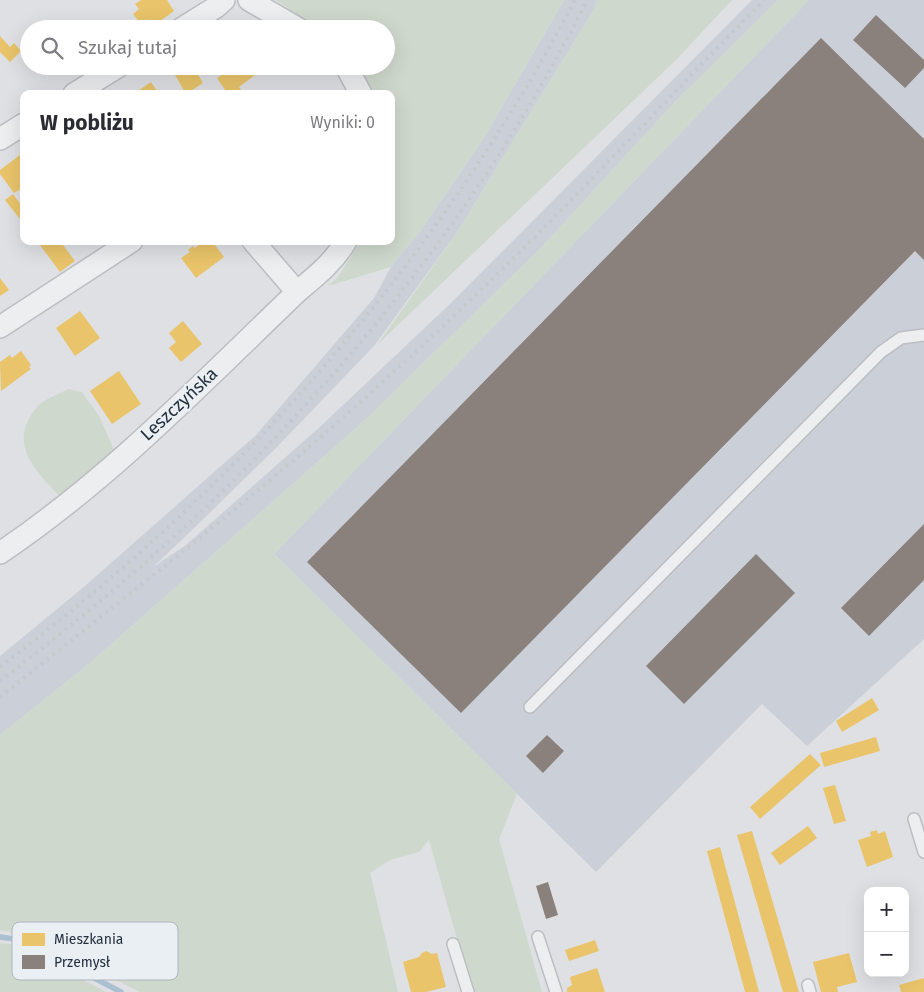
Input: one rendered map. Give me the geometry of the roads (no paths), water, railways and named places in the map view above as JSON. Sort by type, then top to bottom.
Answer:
[{"type":"street","points":[[195,20],[224,0]]},
{"type":"street","points":[[250,0],[284,20]]},
{"type":"street","points":[[80,90],[105,75]]},
{"type":"street","points":[[351,75],[359,90]]},
{"type":"street","points":[[0,139],[20,126]]},
{"type":"street","points":[[0,326],[126,245]]},
{"type":"street","points":[[257,245],[297,292]]},
{"type":"street","name":"Leszczyńska","points":[[0,553],[40,525],[115,464],[329,263],[343,245]]},
{"type":"lane","points":[[530,707],[881,352],[900,338],[924,335]]},
{"type":"lane","points":[[914,819],[924,852]]},
{"type":"lane","points":[[538,937],[556,992]]},
{"type":"lane","points":[[453,944],[468,992]]},
{"type":"waterway","points":[[0,937],[12,939]]},
{"type":"waterway","points":[[98,980],[121,992]]},
{"type":"railway","points":[[0,667],[77,606],[152,542],[215,483],[275,421],[333,356],[387,290],[439,221],[533,76],[575,0]]},
{"type":"railway","points":[[0,681],[145,563],[211,502],[275,438],[335,372],[393,302],[447,231],[498,156],[545,79],[587,0]]},
{"type":"railway","points":[[0,697],[251,496],[397,369],[445,325],[583,188],[764,0]]}]
